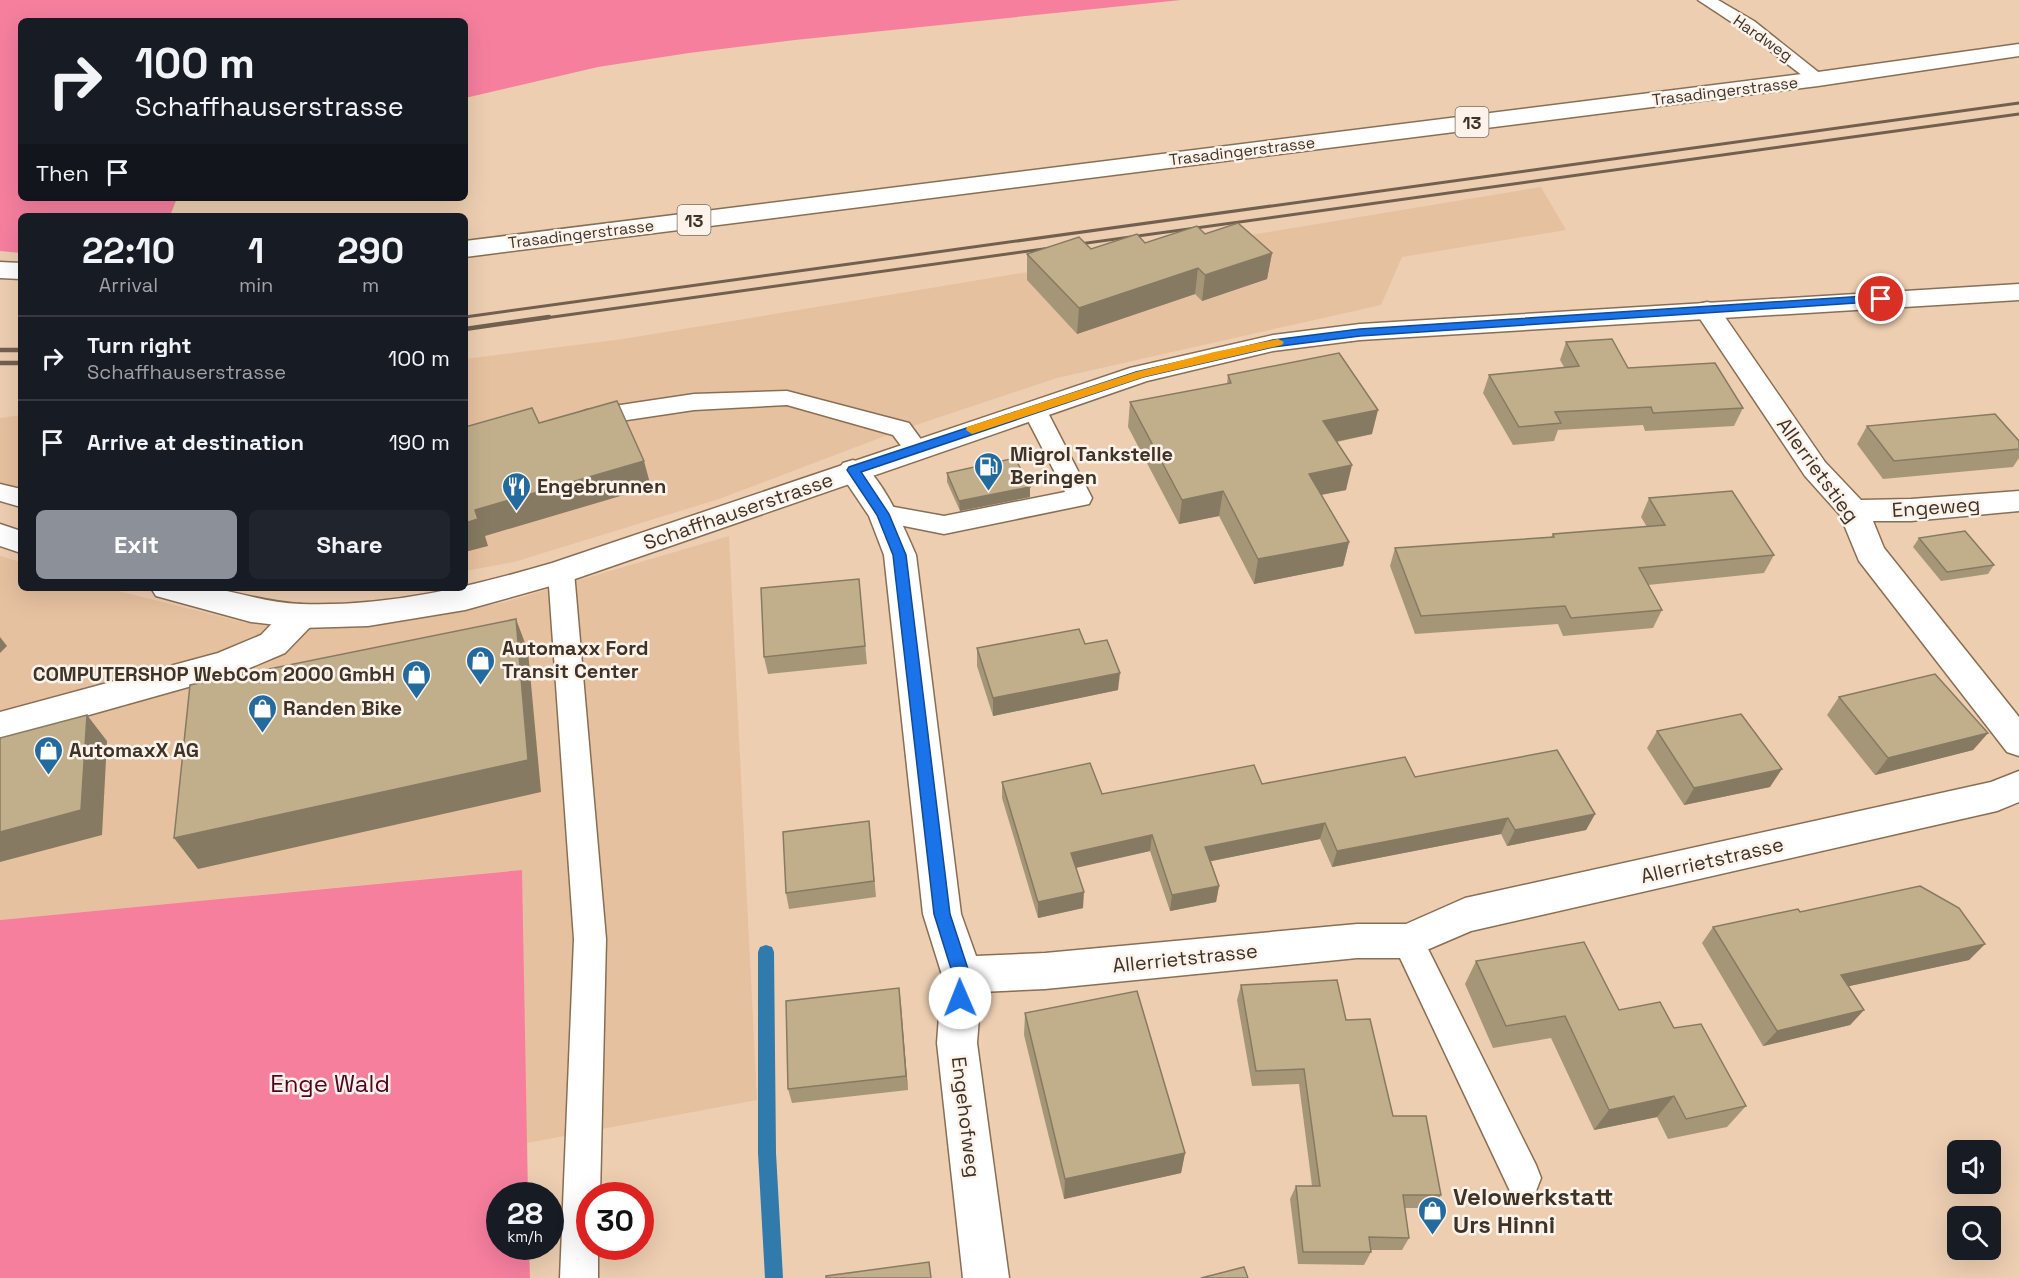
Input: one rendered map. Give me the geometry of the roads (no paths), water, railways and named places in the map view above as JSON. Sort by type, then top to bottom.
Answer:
[{"type":"main road","name":"Trasadingerstrasse","points":[[468,249],[1818,79],[2019,50]]},
{"type":"main road","points":[[0,270],[18,271]]},
{"type":"main road","name":"Schaffhauserstrasse","points":[[191,591],[206,593],[258,610],[300,616],[377,615],[499,591],[561,572],[916,448],[1140,374],[1273,343],[1360,332],[2019,292]]},
{"type":"main road","name":"Allerrietstieg","points":[[1707,310],[1815,469],[1853,511],[1870,553],[2019,742]]},
{"type":"main road","name":"Engehofweg","points":[[853,470],[883,514],[900,555],[942,914],[962,975],[957,1043],[986,1278]]},
{"type":"main road","name":"Engeweg","points":[[1853,511],[1911,510],[2019,501]]},
{"type":"main road","points":[[0,535],[18,541]]},
{"type":"main road","points":[[0,726],[226,664],[273,644],[300,616]]},
{"type":"main road","name":"Allerrietstrasse","points":[[962,975],[1045,971],[1357,941],[1408,941],[1465,915],[1997,796],[2019,786]]},
{"type":"lane","name":"Hardweg","points":[[1706,0],[1748,25],[1818,79]]},
{"type":"lane","points":[[564,421],[694,402],[787,399],[901,429],[916,448]]},
{"type":"lane","points":[[883,514],[944,525],[1080,498],[1034,409]]},
{"type":"lane","points":[[0,491],[18,487]]},
{"type":"lane","points":[[0,491],[18,497]]},
{"type":"lane","points":[[561,572],[590,939],[579,1278]]},
{"type":"lane","points":[[1408,941],[1523,1178]]},
{"type":"waterway","points":[[766,952],[767,1153],[774,1278]]},
{"type":"railway","points":[[468,317],[2019,103]]},
{"type":"railway","points":[[538,319],[2019,114]]},
{"type":"railway","points":[[468,329],[549,317]]},
{"type":"railway","points":[[0,350],[18,350]]},
{"type":"railway","points":[[0,363],[18,363]]},
{"type":"place","name":"Migrol Tankstelle Beringen","points":[[989,492]]},
{"type":"place","name":"Engebrunnen","points":[[516,512]]},
{"type":"place","name":"Automaxx Ford Transit Center","points":[[481,686]]},
{"type":"place","name":"COMPUTERSHOP WebCom 2000 GmbH","points":[[416,700]]},
{"type":"place","name":"Randen Bike","points":[[262,734]]},
{"type":"place","name":"AutomaxX AG","points":[[48,776]]},
{"type":"place","name":"Velowerkstatt Urs Hinni","points":[[1432,1236]]},
{"type":"park label","name":"Enge Wald","points":[[330,1083]]}]
